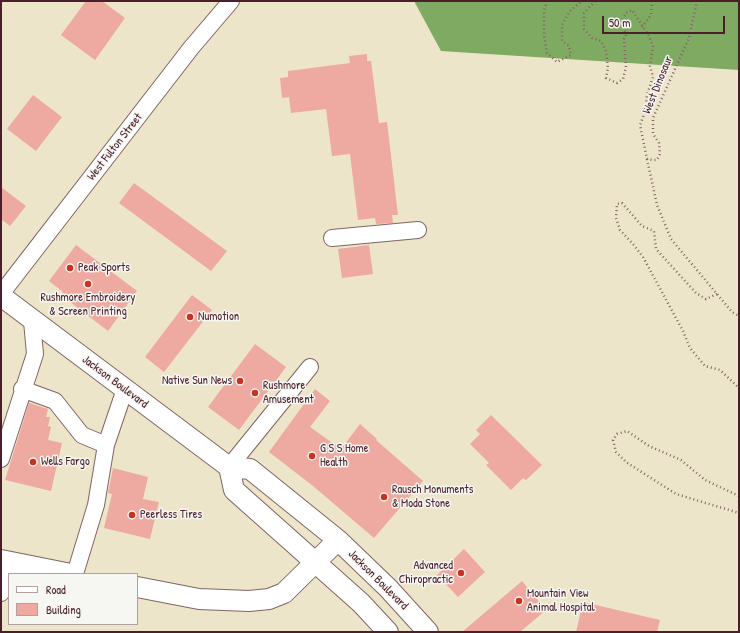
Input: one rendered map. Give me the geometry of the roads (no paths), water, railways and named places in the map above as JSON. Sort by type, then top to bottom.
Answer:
[{"type":"main road","name":"Jackson Boulevard","points":[[1,295],[32,321],[229,467],[250,469],[338,540],[388,588],[428,632]]},
{"type":"main road","points":[[229,467],[234,490],[361,603],[388,632]]},
{"type":"main road","points":[[138,587],[199,599],[249,601],[262,600],[284,593],[317,563],[338,540]]},
{"type":"main road","points":[[5,561],[67,573]]},
{"type":"street","name":"West Fulton Street","points":[[1,295],[191,48],[230,1]]},
{"type":"street","points":[[332,238],[418,230]]},
{"type":"street","points":[[1,459],[22,389],[35,354],[32,321]]},
{"type":"street","points":[[229,467],[310,366]]},
{"type":"street","points":[[22,389],[56,401],[82,435],[106,445]]},
{"type":"street","points":[[75,573],[96,504],[106,445],[125,389]]},
{"type":"street","points":[[1,594],[5,561]]},
{"type":"place","name":"Peak Sports","points":[[70,268]]},
{"type":"place","name":"Rushmore Embroidery & Screen Printing","points":[[88,284]]},
{"type":"place","name":"Numotion","points":[[190,317]]},
{"type":"place","name":"Native Sun News","points":[[240,381]]},
{"type":"place","name":"Rushmore Amusement","points":[[255,393]]},
{"type":"place","name":"G S S Home Health","points":[[312,456]]},
{"type":"place","name":"Wells Fargo","points":[[33,462]]},
{"type":"place","name":"Rausch Monuments & Moda Stone","points":[[384,497]]},
{"type":"place","name":"Peerless Tires","points":[[132,515]]},
{"type":"place","name":"Advanced Chiropractic","points":[[461,573]]},
{"type":"place","name":"Mountain View Animal Hospital","points":[[519,601]]}]
